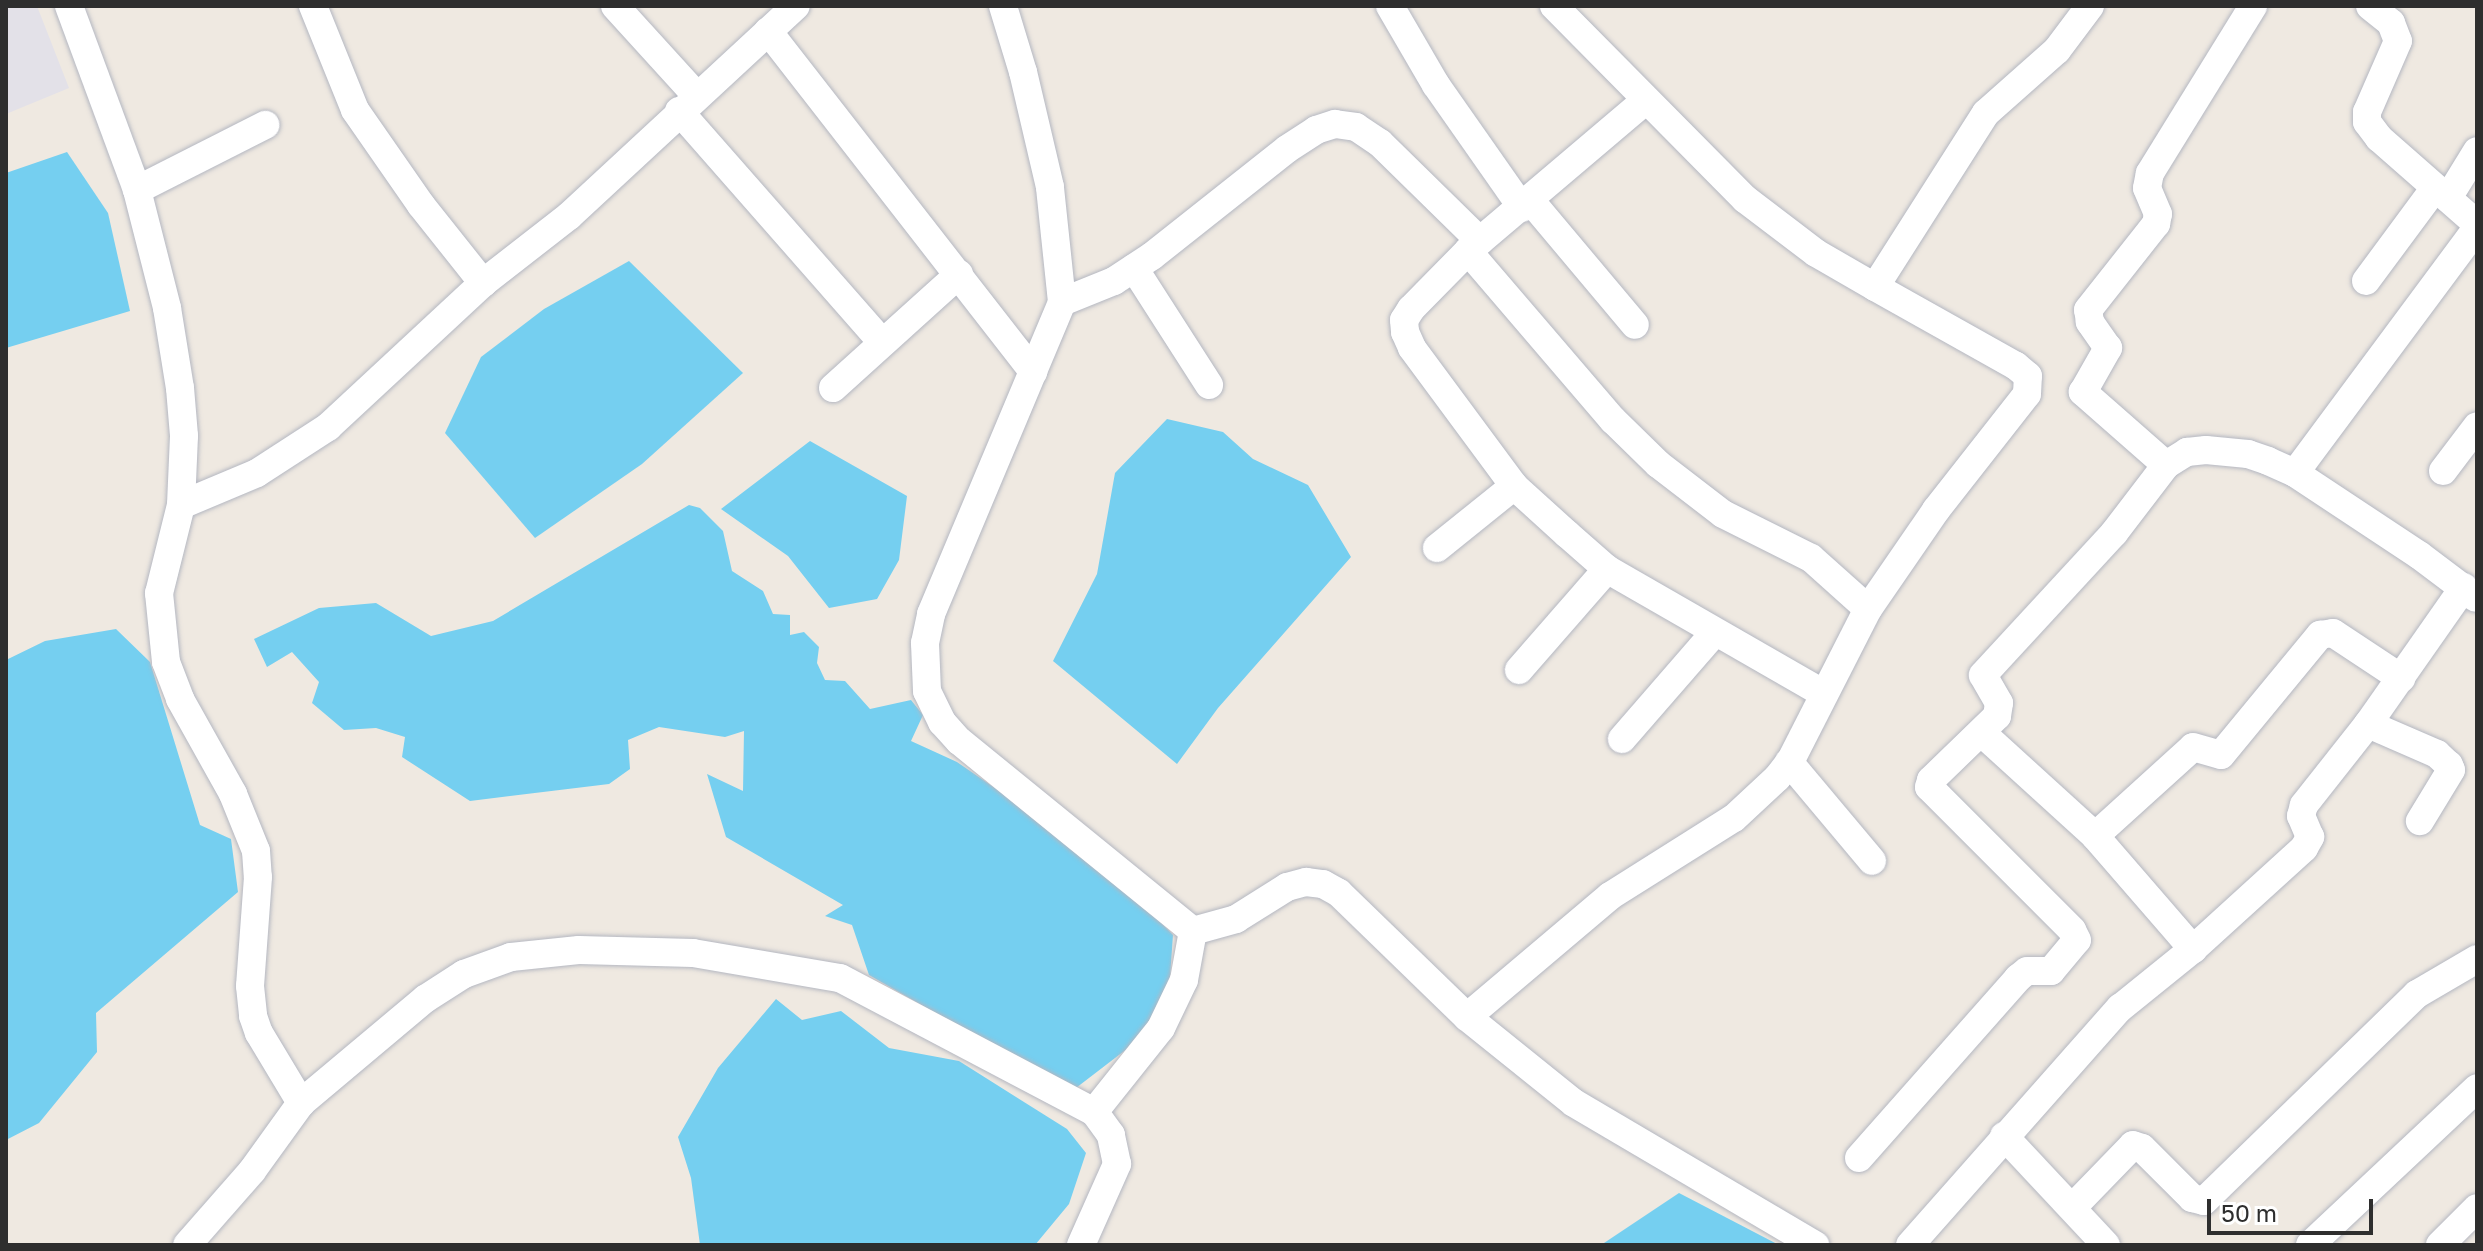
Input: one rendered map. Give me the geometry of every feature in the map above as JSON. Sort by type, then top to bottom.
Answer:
[{"type":"street","points":[[69,6],[137,190],[167,308],[180,388],[184,436],[181,505],[159,593],[166,662],[180,699],[233,794],[256,851],[258,877],[250,986],[253,1016],[259,1033],[301,1103]]},
{"type":"street","points":[[313,6],[355,110],[421,205],[483,283]]},
{"type":"street","points":[[615,6],[688,103],[882,342]]},
{"type":"street","points":[[1003,6],[1023,72],[1050,187],[1062,302],[931,614],[925,643],[927,691],[942,722],[959,741],[1193,931]]},
{"type":"street","points":[[1390,6],[1436,85],[1526,204],[1635,325]]},
{"type":"street","points":[[1467,1017],[1610,896],[1734,818],[1760,796],[1789,762],[1868,609],[1936,510],[2027,394],[2030,385],[2028,376],[2016,366],[1816,253],[1745,199],[1554,6]]},
{"type":"street","points":[[1875,287],[1986,113],[2057,50],[2090,6]]},
{"type":"street","points":[[2166,465],[2087,399],[2083,392],[2108,348],[2090,322],[2088,310],[2156,224],[2158,214],[2147,188],[2150,173],[2253,6]]},
{"type":"street","points":[[2295,473],[2477,226],[2379,138],[2367,122],[2367,112],[2398,41],[2391,23],[2370,6]]},
{"type":"street","points":[[181,505],[257,473],[328,427],[483,283],[569,216],[781,15],[959,274],[1033,372]]},
{"type":"street","points":[[1646,100],[1474,246],[1411,309],[1404,320],[1405,332],[1412,348],[1514,486],[1607,569],[1824,694]]},
{"type":"street","points":[[1062,302],[1114,281],[1134,268],[1316,130],[1335,124],[1356,127],[1380,143],[1474,246],[1613,420],[1658,464],[1723,514],[1811,558],[1868,609]]},
{"type":"street","points":[[137,190],[265,125]]},
{"type":"street","points":[[2366,281],[2477,151]]},
{"type":"street","points":[[1134,268],[1209,385]]},
{"type":"street","points":[[833,388],[959,274]]},
{"type":"street","points":[[2443,471],[2477,426]]},
{"type":"street","points":[[1859,1158],[2018,978],[2027,971],[2051,971],[2077,940],[2072,930],[1932,793],[1931,780],[1982,733],[2000,709],[1983,675],[2114,533],[2166,465],[2187,452],[2227,451],[2248,454],[2295,473],[2471,593],[2304,805],[2301,816],[2310,837],[2304,848],[2193,949],[2120,1008],[1910,1245]]},
{"type":"street","points":[[1437,548],[1514,486]]},
{"type":"street","points":[[1519,670],[1607,569]]},
{"type":"street","points":[[1622,739],[1714,633]]},
{"type":"street","points":[[2095,836],[2193,747],[2221,755],[2320,635],[2333,633],[2401,678]]},
{"type":"street","points":[[2368,724],[2437,754],[2449,765],[2451,770],[2420,821]]},
{"type":"street","points":[[1982,733],[2095,836],[2193,949]]},
{"type":"street","points":[[1789,762],[1872,861]]},
{"type":"street","points":[[1193,931],[1236,919],[1287,887],[1306,882],[1323,884],[1339,893],[1467,1017],[1574,1103],[1815,1245]]},
{"type":"street","points":[[1094,1112],[1161,1028],[1177,1001],[1193,931]]},
{"type":"street","points":[[187,1245],[252,1171],[301,1103],[425,999],[464,974],[511,957],[579,950],[693,953],[840,978],[1094,1112],[1111,1135],[1117,1164],[1081,1245]]},
{"type":"street","points":[[2073,1207],[2133,1145],[2142,1148],[2192,1198],[2204,1201],[2417,994],[2477,959]]},
{"type":"street","points":[[2310,1245],[2477,1088]]},
{"type":"street","points":[[2004,1136],[2106,1245]]},
{"type":"street","points":[[2440,1245],[2477,1208]]},
{"type":"shaded area","points":[[6,6],[37,6],[69,88],[6,114]]},
{"type":"water","points":[[67,152],[108,213],[130,311],[6,348],[6,173]]},
{"type":"water","points":[[629,261],[743,373],[642,464],[535,538],[445,433],[481,357],[544,309]]},
{"type":"water","points":[[1167,419],[1223,432],[1253,459],[1308,485],[1351,557],[1218,708],[1177,764],[1053,661],[1097,574],[1115,473]]},
{"type":"water","points":[[810,441],[907,496],[899,560],[877,599],[829,608],[788,556],[721,509]]},
{"type":"water","points":[[689,505],[700,508],[723,531],[732,571],[763,591],[773,614],[790,615],[790,635],[804,632],[819,647],[817,663],[825,680],[845,681],[870,709],[911,700],[923,715],[911,741],[957,762],[1037,817],[1132,893],[1173,935],[1169,991],[1154,1015],[1132,1045],[1072,1091],[869,975],[852,925],[825,916],[843,905],[726,837],[707,774],[743,791],[744,731],[725,737],[659,727],[628,740],[630,769],[609,784],[470,801],[402,757],[405,737],[376,728],[344,730],[312,703],[319,682],[292,652],[267,667],[254,639],[319,608],[376,603],[431,636],[493,621]]},
{"type":"water","points":[[116,629],[150,662],[200,825],[231,839],[238,892],[96,1013],[97,1052],[39,1123],[6,1140],[6,660],[45,641]]},
{"type":"water","points":[[776,999],[802,1020],[841,1011],[889,1048],[959,1061],[1067,1129],[1086,1153],[1069,1204],[1035,1245],[700,1245],[691,1178],[678,1137],[718,1068]]},
{"type":"water","points":[[1679,1193],[1779,1245],[1601,1245]]}]
